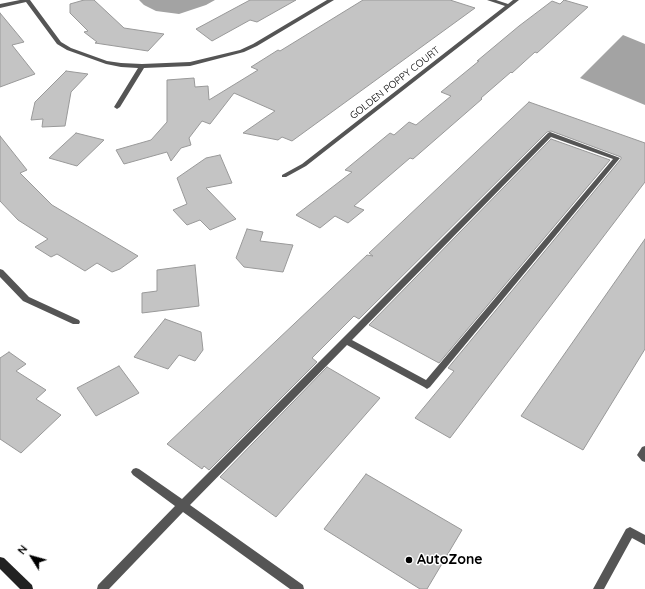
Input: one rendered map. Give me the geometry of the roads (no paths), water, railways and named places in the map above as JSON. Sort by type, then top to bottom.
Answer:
[{"type":"main road","points":[[0,562],[28,589]]},
{"type":"street","points":[[0,6],[27,0],[59,43],[69,49],[106,62],[142,66],[190,64],[242,51],[255,45],[331,0]]},
{"type":"street","points":[[490,0],[508,5]]},
{"type":"street","name":"GOLDEN POPPY COURT","points":[[284,176],[304,166],[516,0]]},
{"type":"street","points":[[118,107],[142,66]]},
{"type":"street","points":[[102,589],[183,505],[550,134],[616,158],[427,386],[346,341]]},
{"type":"street","points":[[0,272],[26,299],[76,322]]},
{"type":"street","points":[[645,450],[642,455],[645,458]]},
{"type":"street","points":[[136,472],[299,589]]},
{"type":"street","points":[[598,589],[630,532],[645,540]]},
{"type":"place","name":"AutoZone","points":[[409,560]]}]
